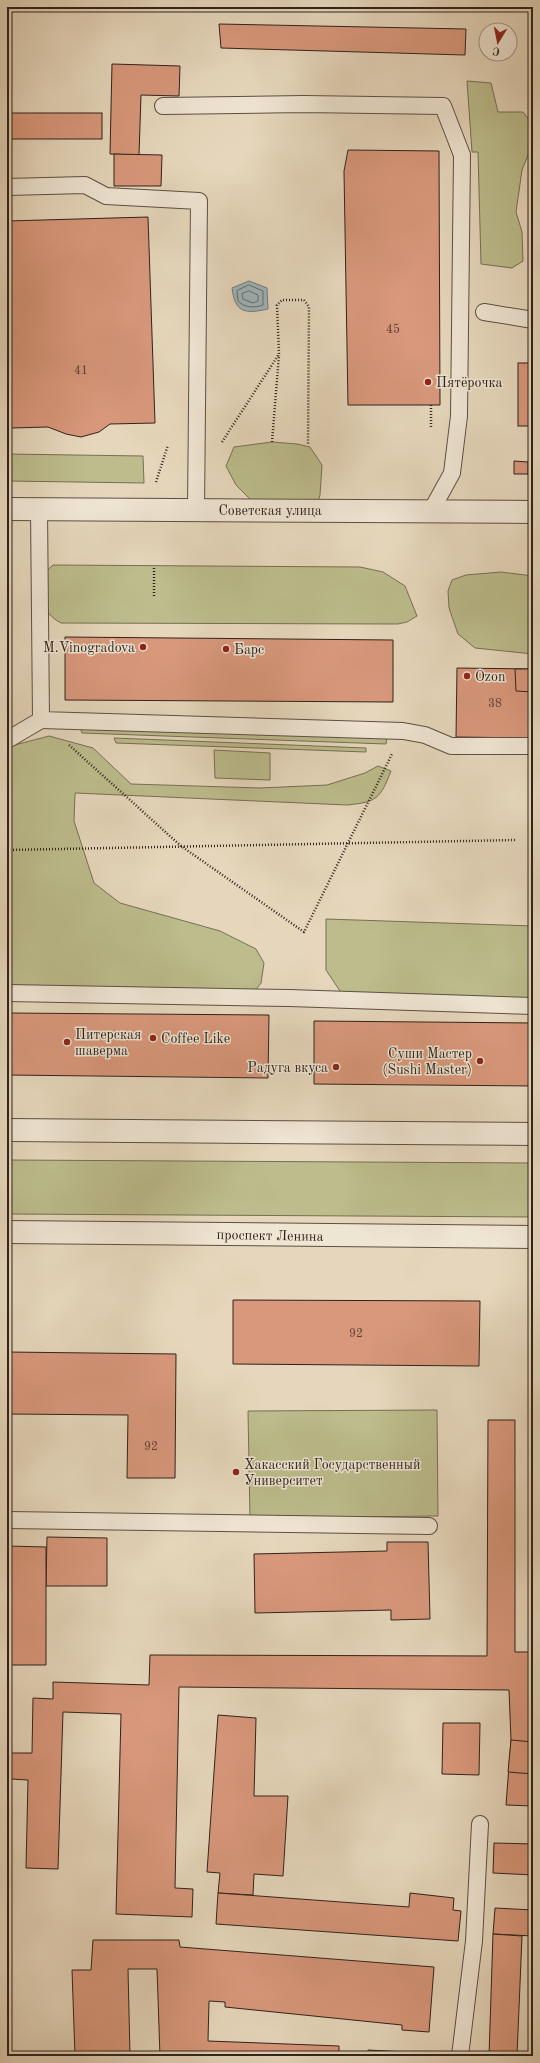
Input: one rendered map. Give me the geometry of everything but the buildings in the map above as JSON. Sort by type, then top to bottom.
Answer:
[{"type":"street","name":"Советская улица","points":[[7,509],[533,512]]},
{"type":"street","points":[[7,1130],[533,1134]]},
{"type":"street","name":"проспект Ленина","points":[[7,1232],[533,1237]]},
{"type":"lane","points":[[163,106],[304,104],[443,106],[462,155],[459,409],[452,473],[431,511]]},
{"type":"lane","points":[[7,187],[85,185],[106,196],[199,201],[196,510]]},
{"type":"lane","points":[[484,312],[533,320]]},
{"type":"lane","points":[[39,509],[41,720]]},
{"type":"lane","points":[[7,740],[41,720],[403,731],[425,735],[451,746],[533,746]]},
{"type":"lane","points":[[7,993],[289,998],[533,1006]]},
{"type":"lane","points":[[7,1520],[429,1526]]},
{"type":"lane","points":[[460,2056],[474,1941],[480,1824]]},
{"type":"path","points":[[272,442],[279,354],[277,305],[282,300],[304,300],[309,307],[308,445]]},
{"type":"path","points":[[220,445],[279,354]]},
{"type":"path","points":[[153,490],[168,445]]},
{"type":"path","points":[[154,566],[154,596]]},
{"type":"path","points":[[41,720],[181,846],[304,932],[403,731]]},
{"type":"path","points":[[7,850],[349,842],[515,840]]},
{"type":"green space","points":[[467,81],[491,83],[498,112],[523,112],[529,120],[532,145],[522,170],[516,212],[522,232],[523,261],[512,268],[481,264],[478,152],[472,152]]},
{"type":"green space","points":[[272,442],[297,444],[310,447],[322,465],[320,495],[315,510],[253,502],[236,485],[226,466],[234,447]]},
{"type":"green space","points":[[7,454],[143,456],[144,483],[7,481]]},
{"type":"green space","points":[[53,565],[360,567],[383,572],[405,586],[417,616],[407,622],[398,624],[61,623],[49,614],[45,608],[42,596],[42,575]]},
{"type":"green space","points":[[501,572],[533,576],[533,654],[475,648],[458,634],[449,608],[448,591],[452,580],[466,575]]},
{"type":"green space","points":[[79,725],[387,737],[386,744],[82,733]]},
{"type":"green space","points":[[49,736],[93,748],[131,784],[260,788],[327,785],[365,773],[378,766],[391,771],[384,788],[376,797],[365,802],[347,805],[75,793],[74,821],[94,883],[120,903],[220,931],[256,949],[264,963],[261,983],[255,991],[7,986],[7,747]]},
{"type":"green space","points":[[114,738],[366,748],[366,752],[116,743]]},
{"type":"green space","points":[[214,750],[270,753],[270,780],[215,778]]},
{"type":"green space","points":[[326,919],[533,926],[533,998],[342,994],[326,970]]},
{"type":"green space","points":[[7,1160],[533,1163],[533,1217],[7,1214]]},
{"type":"green space","points":[[437,1410],[438,1516],[250,1518],[248,1411]]},
{"type":"water","points":[[249,281],[267,288],[268,309],[247,311],[242,310],[236,303],[232,288]]},
{"type":"place","name":"Пятёрочка","points":[[428,382]]},
{"type":"place","name":"M.Vinogradova","points":[[143,647]]},
{"type":"place","name":"Барс","points":[[226,649]]},
{"type":"place","name":"Ozon","points":[[467,676]]},
{"type":"place","name":"Coffee Like","points":[[153,1038]]},
{"type":"place","name":"Питерская шаверма","points":[[67,1042]]},
{"type":"place","name":"Суши Мастер (Sushi Master)","points":[[480,1061]]},
{"type":"place","name":"Радуга вкуса","points":[[336,1067]]},
{"type":"place","name":"Хакасский Государственный Университет","points":[[236,1472]]}]
